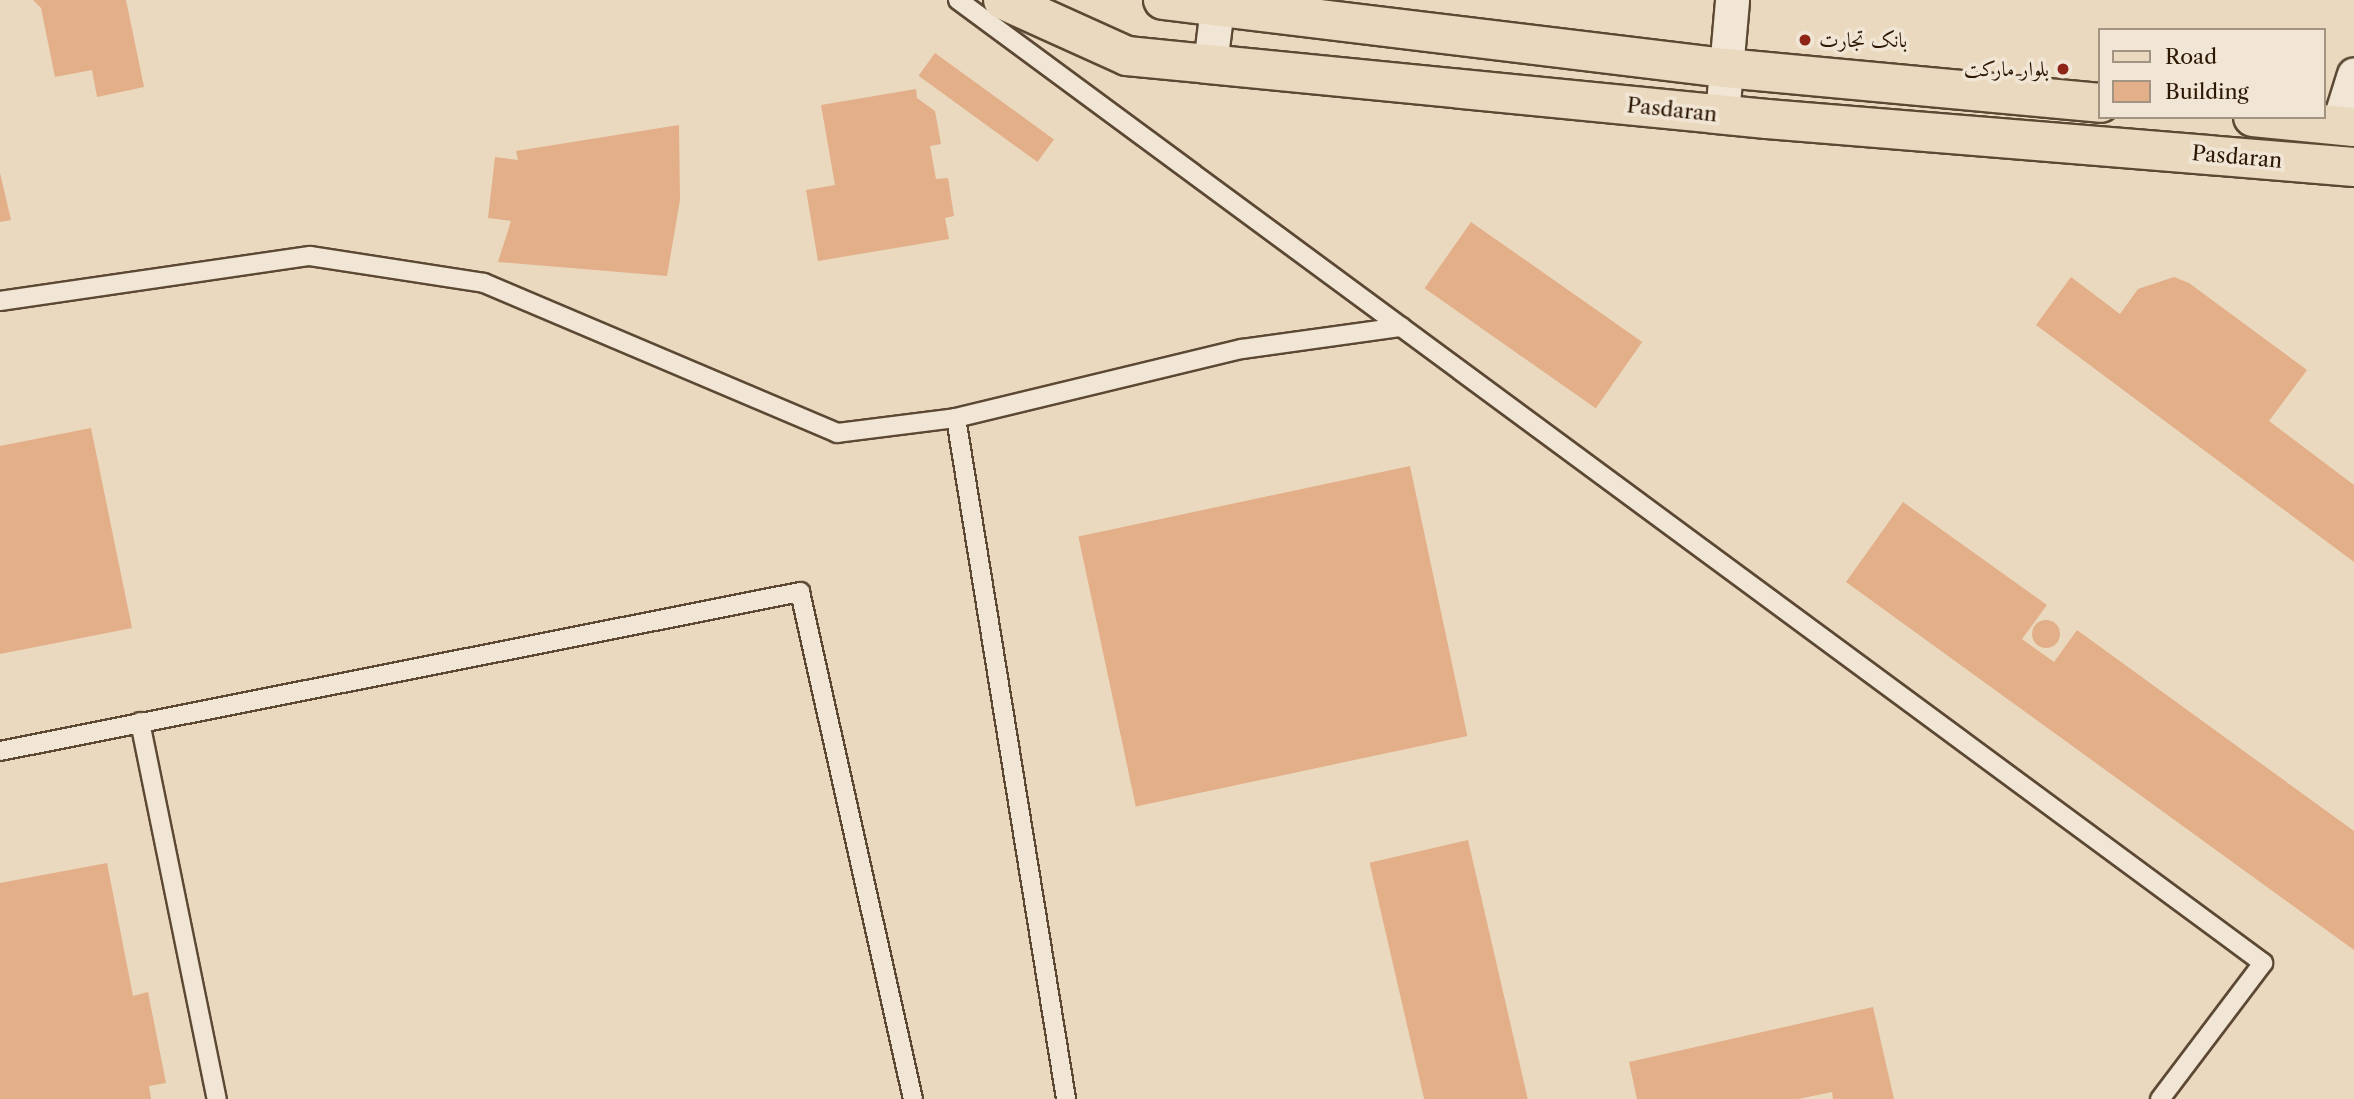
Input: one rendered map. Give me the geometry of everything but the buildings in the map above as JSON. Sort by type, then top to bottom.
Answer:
[{"type":"main road","points":[[1163,0],[1724,68],[2098,103]]},
{"type":"main road","name":"Pasdaran","points":[[1022,4],[1127,56],[1722,115],[2344,166]]},
{"type":"main road","name":"Pasdaran","points":[[2274,119],[2346,126]]},
{"type":"main road","points":[[2344,166],[2346,126]]},
{"type":"street","points":[[1722,115],[1732,0]]},
{"type":"street","points":[[1210,64],[1218,5]]},
{"type":"street","points":[[2346,126],[2354,74]]},
{"type":"lane","points":[[958,0],[2263,964],[2160,1099]]},
{"type":"lane","points":[[0,301],[310,257],[484,283],[837,433],[956,418],[1242,349],[1401,327]]},
{"type":"lane","points":[[956,418],[1066,1099]]},
{"type":"lane","points":[[0,751],[800,592],[913,1099]]},
{"type":"lane","points":[[140,722],[217,1099]]},
{"type":"place","name":"بانک تجارت","points":[[1805,40]]},
{"type":"place","name":"بلوار مارکت","points":[[2063,69]]}]
